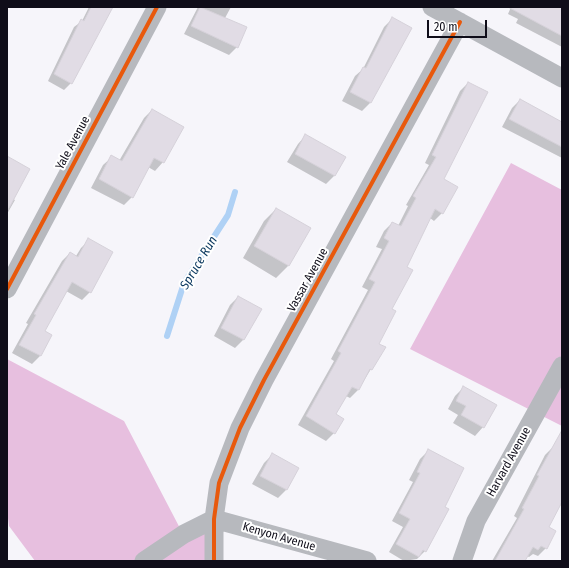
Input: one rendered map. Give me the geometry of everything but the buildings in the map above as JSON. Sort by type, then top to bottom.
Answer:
[{"type":"street","name":"Yale Avenue","points":[[7,289],[157,7]]},
{"type":"street","points":[[432,7],[562,78]]},
{"type":"street","name":"Vassar Avenue","points":[[214,561],[214,519],[219,483],[240,428],[272,366],[460,22]]},
{"type":"street","name":"Harvard Avenue","points":[[462,561],[476,521],[562,366]]},
{"type":"street","points":[[144,561],[184,534],[214,519]]},
{"type":"street","name":"Kenyon Avenue","points":[[214,519],[367,561]]},
{"type":"shaded area","points":[[511,163],[562,190],[562,426],[410,349]]},
{"type":"shaded area","points":[[7,359],[124,421],[183,534],[214,519],[214,561],[35,561],[9,526],[7,510]]},
{"type":"waterway","name":"Spruce Run","points":[[167,336],[184,283],[228,215],[235,192]]},
{"type":"cycle path","points":[[7,289],[157,7]]},
{"type":"cycle path","points":[[214,561],[214,519],[219,483],[240,428],[264,380],[460,22]]}]
